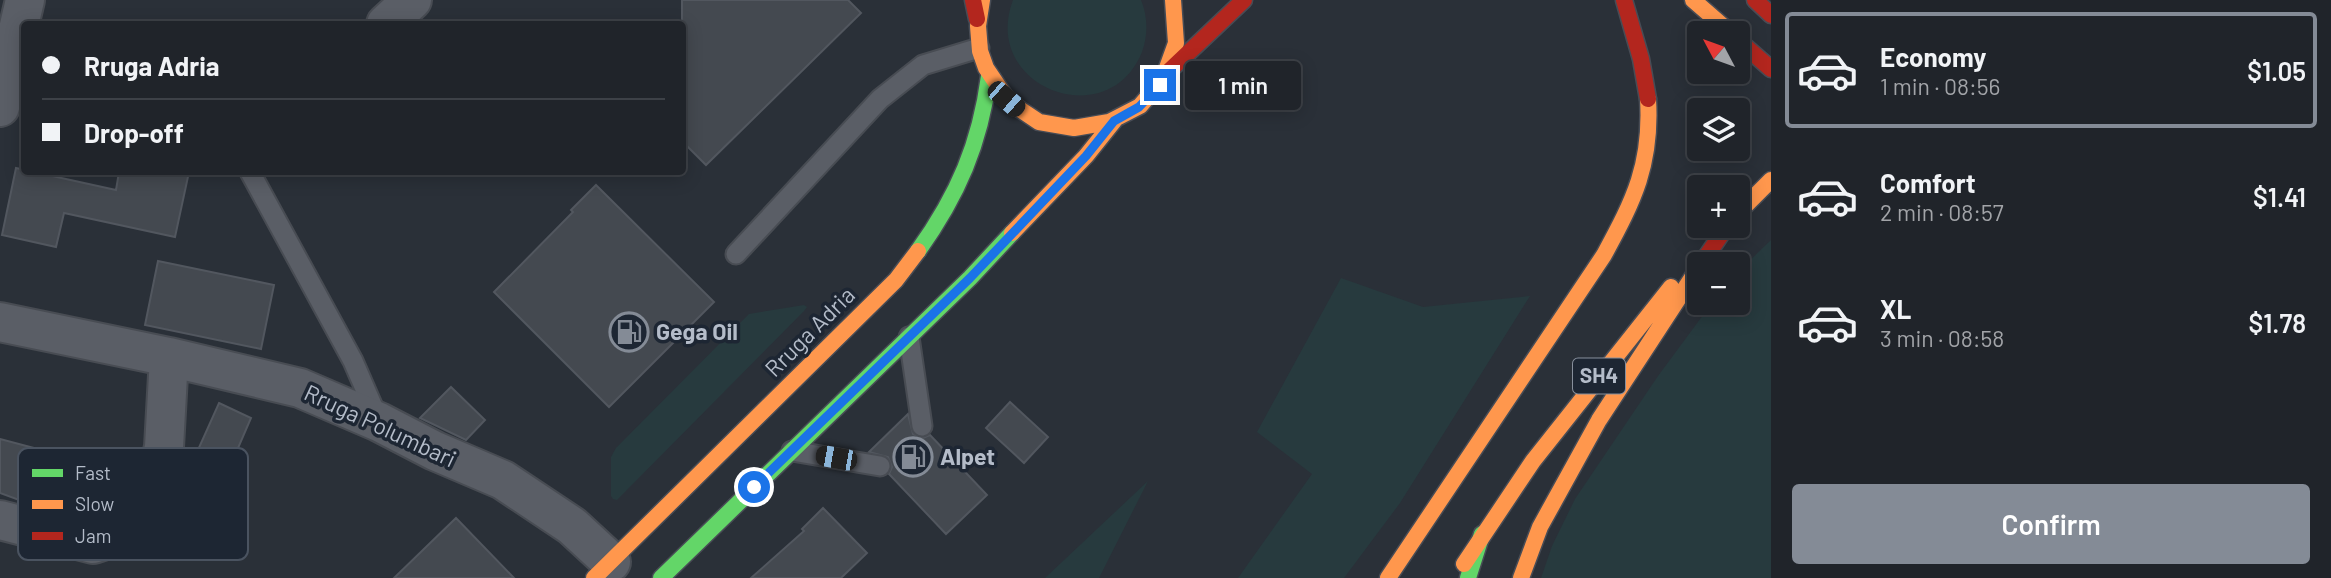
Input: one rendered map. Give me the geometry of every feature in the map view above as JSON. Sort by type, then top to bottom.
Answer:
[{"type":"main road","points":[[973,0],[979,48],[989,76],[1012,104],[1030,117],[1071,129],[1086,129],[1128,115],[1150,97],[1167,73],[1244,0]]},
{"type":"main road","points":[[977,19],[982,0]]},
{"type":"main road","points":[[1167,73],[1176,45],[1177,16],[1173,0]]},
{"type":"main road","points":[[1388,578],[1604,255],[1629,208],[1645,161],[1648,116],[1637,42],[1624,0]]},
{"type":"main road","points":[[1693,0],[1717,21]]},
{"type":"main road","points":[[1755,0],[1771,15]]},
{"type":"main road","points":[[1750,51],[1771,69]]},
{"type":"main road","name":"Rruga Adria","points":[[603,570],[896,280],[918,253],[932,233],[967,168],[987,100],[989,76]]},
{"type":"main road","points":[[661,578],[1006,240],[1086,156],[1114,121]]},
{"type":"main road","points":[[1750,201],[1771,180]]},
{"type":"main road","name":"SH4","points":[[1453,574],[1532,461],[1639,325],[1715,238]]},
{"type":"main road","points":[[1521,578],[1540,527],[1599,420],[1687,286]]},
{"type":"main road","points":[[1468,578],[1482,534]]},
{"type":"street","points":[[0,107],[26,0]]},
{"type":"street","points":[[389,21],[412,0]]},
{"type":"street","name":"Rruga Polumbari","points":[[0,322],[169,357],[300,388],[379,422],[435,452],[503,480],[572,526],[603,570]]},
{"type":"street","points":[[164,448],[169,357]]},
{"type":"street","points":[[0,520],[18,525]]},
{"type":"lane","points":[[736,254],[880,99],[923,65],[979,48]]},
{"type":"lane","points":[[252,175],[353,361],[379,422]]},
{"type":"lane","points":[[909,337],[922,426]]},
{"type":"lane","points":[[792,450],[880,466]]},
{"type":"green space","points":[[1013,0],[1141,0],[1146,26],[1142,52],[1125,77],[1103,92],[1078,95],[1052,90],[1030,77],[1014,57],[1008,31]]},
{"type":"green space","points":[[1771,240],[1771,578],[1541,578],[1552,546],[1575,499],[1658,376],[1703,315],[1750,315],[1750,260]]},
{"type":"green space","points":[[1341,278],[1423,307],[1530,296],[1400,503],[1344,578],[1238,578],[1312,474],[1257,432]]},
{"type":"green space","points":[[804,305],[807,307],[804,311],[617,500],[613,499],[611,457],[616,448],[749,314]]},
{"type":"green space","points":[[1148,481],[1099,578],[1045,578]]},
{"type":"building","points":[[682,0],[848,0],[861,13],[706,165],[686,145],[686,21],[682,21]]},
{"type":"building","points":[[16,168],[21,169],[21,175],[48,175],[116,190],[118,175],[188,175],[175,237],[64,213],[56,247],[2,235]]},
{"type":"building","points":[[596,185],[714,302],[609,407],[494,292]]},
{"type":"building","points":[[158,261],[274,285],[261,349],[145,325]]},
{"type":"building","points":[[451,387],[485,420],[466,440],[420,418]]},
{"type":"building","points":[[1010,402],[1048,437],[1024,463],[986,428]]},
{"type":"building","points":[[219,403],[251,418],[238,448],[199,448]]},
{"type":"building","points":[[908,414],[913,434],[923,438],[930,435],[987,495],[946,534],[889,474],[892,467],[888,457],[869,452]]},
{"type":"building","points":[[0,439],[34,448],[18,448],[18,500],[0,493]]},
{"type":"building","points":[[823,508],[867,553],[841,578],[751,578],[804,531],[802,529]]},
{"type":"building","points":[[456,518],[514,578],[394,578]]},
{"type":"traffic: fast","points":[[918,251],[945,210],[965,168],[980,124],[989,76]]},
{"type":"traffic: fast","points":[[661,578],[970,278],[1012,233]]},
{"type":"traffic: fast","points":[[1468,578],[1482,534]]},
{"type":"traffic: slow","points":[[982,0],[978,26],[980,51],[986,68],[1009,102],[1039,122],[1074,128],[1109,122],[1140,106],[1163,79],[1176,43],[1173,0]]},
{"type":"traffic: slow","points":[[1693,0],[1717,21]]},
{"type":"traffic: slow","points":[[1388,578],[1604,255],[1639,181],[1647,143],[1648,99]]},
{"type":"traffic: slow","points":[[1012,233],[1086,156],[1114,121]]},
{"type":"traffic: slow","points":[[1750,201],[1771,180]]},
{"type":"traffic: slow","points":[[594,578],[896,280],[918,251]]},
{"type":"traffic: slow","points":[[1521,578],[1540,527],[1599,420],[1687,285]]},
{"type":"traffic: slow","points":[[1464,564],[1533,461],[1671,287]]},
{"type":"traffic: jam","points":[[973,0],[977,19]]},
{"type":"traffic: jam","points":[[1167,73],[1244,0]]},
{"type":"traffic: jam","points":[[1624,0],[1641,59],[1648,99]]},
{"type":"traffic: jam","points":[[1755,0],[1771,15]]},
{"type":"traffic: jam","points":[[1750,51],[1771,69]]},
{"type":"traffic: jam","points":[[1709,252],[1719,238]]},
{"type":"place","name":"Gega Oil","points":[[629,332]]},
{"type":"place","name":"Alpet","points":[[913,457]]},
{"type":"route","points":[[754,487],[970,278],[1086,156],[1114,121],[1139,107],[1160,85]]}]
